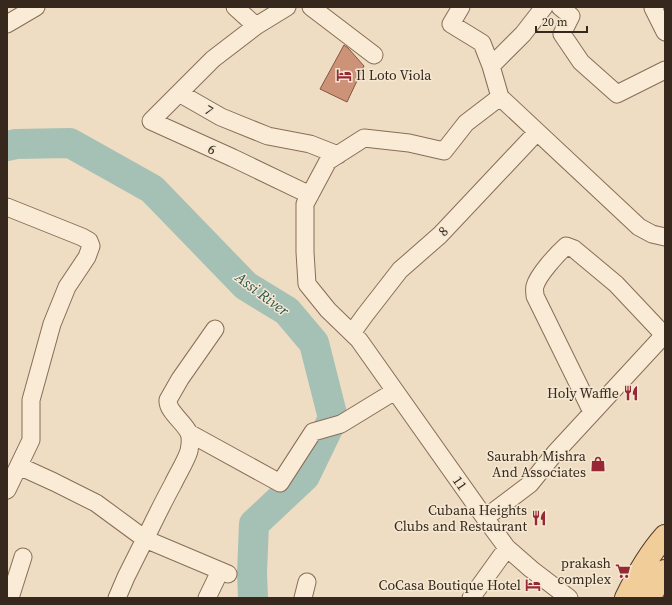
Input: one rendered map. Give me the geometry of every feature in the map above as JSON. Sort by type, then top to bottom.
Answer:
[{"type":"main road","points":[[626,598],[653,549],[665,536]]},
{"type":"main road","points":[[649,598],[665,571]]},
{"type":"street","points":[[7,24],[36,7]]},
{"type":"street","points":[[235,7],[256,26]]},
{"type":"street","points":[[179,93],[213,59],[256,26],[288,7]]},
{"type":"street","points":[[311,7],[374,55]]},
{"type":"street","points":[[461,7],[451,24],[482,43],[491,66],[500,97],[639,227],[652,234],[665,237]]},
{"type":"street","points":[[491,66],[523,34],[544,7]]},
{"type":"street","points":[[560,7],[571,16],[562,34],[581,62],[617,94],[665,70]]},
{"type":"street","points":[[655,7],[653,8],[665,32]]},
{"type":"street","name":"7","points":[[179,93],[221,118],[268,136],[310,144],[338,155]]},
{"type":"street","name":"6","points":[[179,93],[150,121],[310,195]]},
{"type":"street","name":"11","points":[[500,97],[466,123],[444,151],[409,143],[364,138],[328,161],[305,204],[307,284],[328,310],[359,340],[484,518],[507,548],[531,569],[569,598]]},
{"type":"street","name":"8","points":[[352,333],[400,270],[440,235],[537,132]]},
{"type":"street","points":[[7,207],[82,237],[89,241],[91,246],[87,257],[67,287],[52,324],[31,400],[31,440],[7,490]]},
{"type":"street","points":[[484,518],[530,484],[555,453],[592,412],[665,336],[616,284],[574,249],[566,246],[559,252],[538,280],[535,288],[535,296],[592,412]]},
{"type":"street","points":[[117,598],[189,450],[190,440],[188,432],[169,408],[168,400],[180,379],[215,329]]},
{"type":"street","points":[[188,432],[280,483],[313,432],[341,424],[395,391]]},
{"type":"street","points":[[19,466],[96,503],[145,539],[224,573],[207,598]]},
{"type":"street","points":[[471,598],[507,548]]},
{"type":"street","points":[[10,598],[23,557]]},
{"type":"building","name":"Il Loto Viola","points":[[344,45],[364,66],[347,102],[320,89]]},
{"type":"waterway","name":"Assi River","points":[[7,146],[16,144],[70,143],[152,189],[246,286],[287,311],[314,343],[333,418],[305,476],[254,524],[252,573],[253,598]]},
{"type":"place","name":"Il Loto Viola","points":[[344,75]]},
{"type":"place","name":"Holy Waffle","points":[[631,393]]},
{"type":"place","name":"Saurabh Mishra And Associates","points":[[598,464]]},
{"type":"place","name":"Cubana Heights Clubs and Restaurant","points":[[539,518]]},
{"type":"place","name":"prakash complex","points":[[623,571]]},
{"type":"place","name":"CoCasa Boutique Hotel","points":[[533,585]]}]
